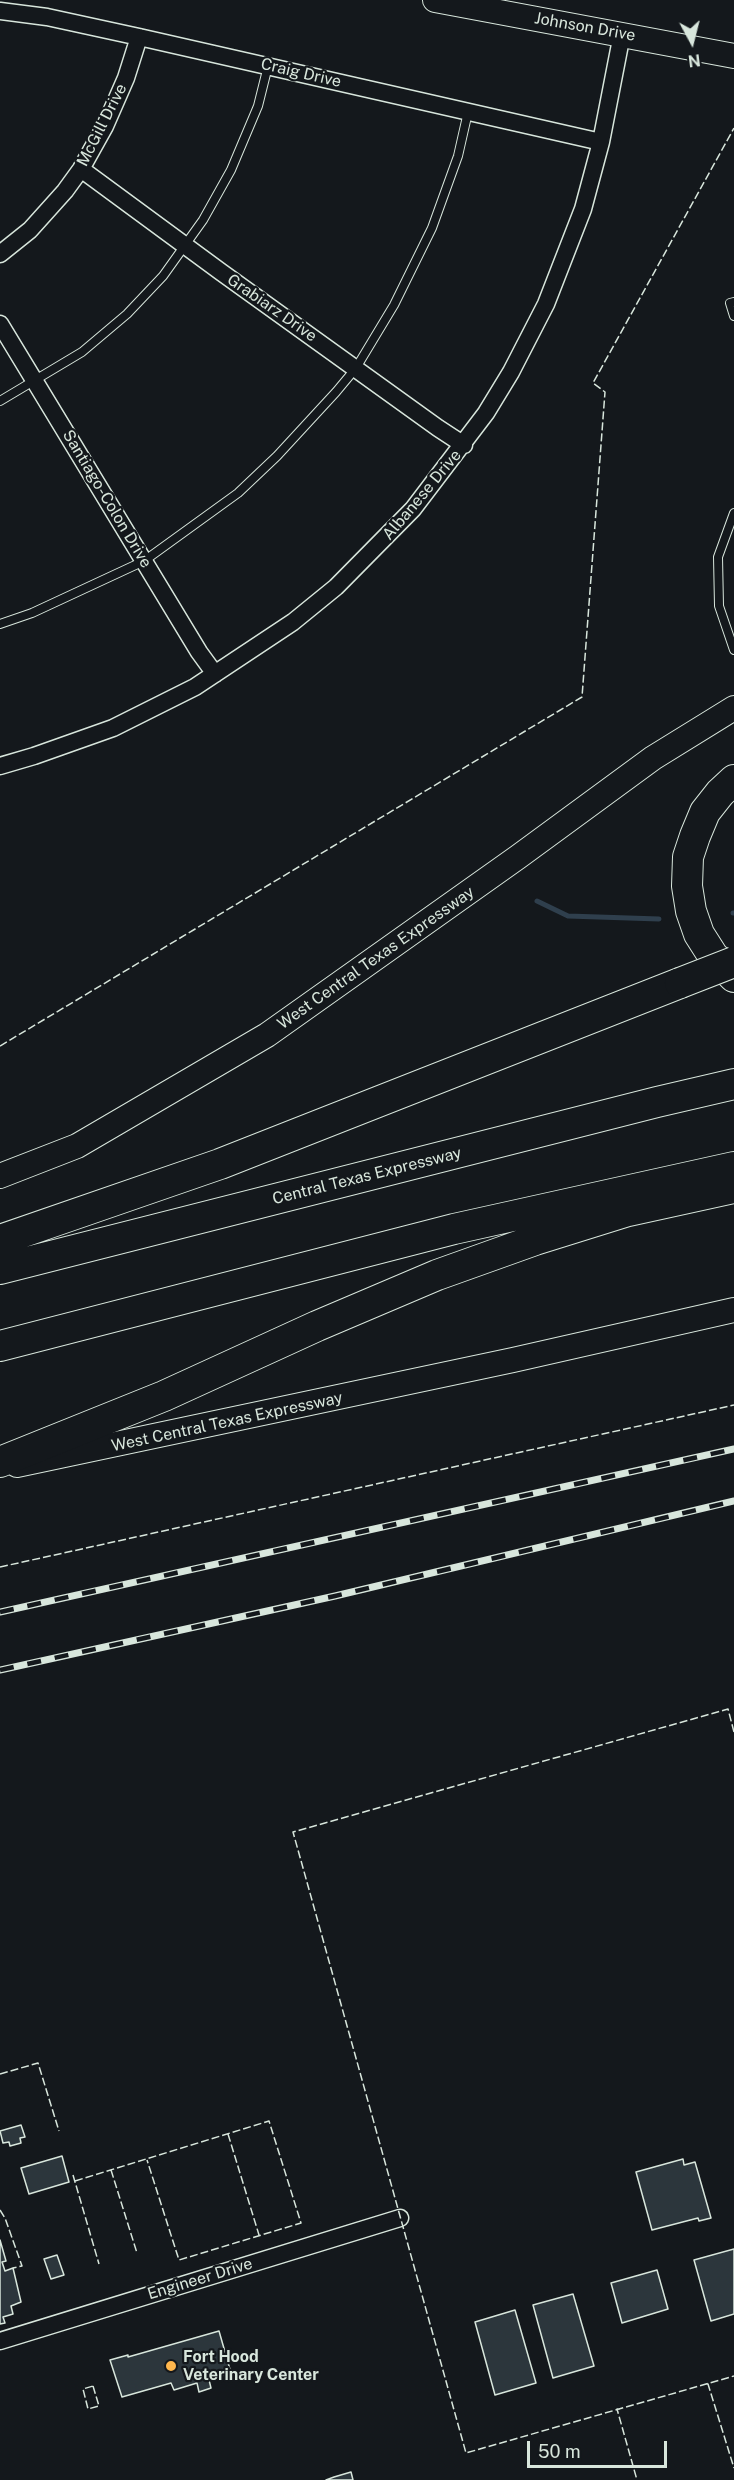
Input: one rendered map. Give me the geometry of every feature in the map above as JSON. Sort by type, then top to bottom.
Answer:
[{"type":"highway","points":[[734,780],[705,812],[688,857],[687,886],[691,911],[699,934],[713,956],[734,977]]},
{"type":"highway","points":[[0,1240],[220,1164],[734,962]]},
{"type":"highway","name":"Central Texas Expressway","points":[[0,1269],[634,1107],[734,1084]]},
{"type":"highway","points":[[0,1346],[454,1230],[734,1167]]},
{"type":"highway","points":[[0,1462],[164,1396],[317,1326],[437,1275],[628,1211],[734,1188]]},
{"type":"main road","name":"Johnson Drive","points":[[435,0],[734,56]]},
{"type":"main road","name":"West Central Texas Expressway","points":[[0,1176],[77,1146],[267,1035],[519,857],[653,758],[734,708]]},
{"type":"main road","name":"West Central Texas Expressway","points":[[0,1468],[501,1363],[734,1310]]},
{"type":"street","name":"Craig Drive","points":[[0,11],[46,17],[139,37],[601,142]]},
{"type":"street","name":"Albanese Drive","points":[[0,766],[113,728],[215,674],[294,622],[336,587],[413,509],[464,444],[511,372],[546,304],[583,209],[601,142],[622,34]]},
{"type":"street","name":"McGill Drive","points":[[0,254],[30,230],[65,191],[81,169],[110,116],[126,78],[139,37]]},
{"type":"street","name":"Grabiarz Drive","points":[[81,169],[438,428],[464,444]]},
{"type":"street","name":"Santiago-Colon Drive","points":[[0,324],[199,652],[215,674]]},
{"type":"street","name":"Engineer Drive","points":[[0,2340],[400,2218]]},
{"type":"lane","points":[[0,401],[82,352],[127,314],[163,276],[186,246],[231,170],[258,106],[268,66]]},
{"type":"lane","points":[[0,624],[32,613],[144,561],[238,493],[277,456],[356,368],[394,305],[432,228],[458,156],[468,112]]},
{"type":"lane","points":[[734,302],[730,303],[734,316]]},
{"type":"lane","points":[[734,513],[718,557],[719,606],[734,650]]},
{"type":"building","points":[[21,2125],[25,2137],[20,2138],[21,2143],[10,2146],[9,2142],[3,2143],[0,2131]]},
{"type":"building","points":[[62,2156],[69,2182],[29,2194],[21,2168]]},
{"type":"building","points":[[683,2159],[684,2165],[695,2162],[711,2218],[699,2221],[698,2218],[652,2230],[636,2172]]},
{"type":"building","points":[[0,2240],[6,2261],[2,2262],[5,2271],[13,2268],[21,2302],[11,2306],[13,2314],[3,2317],[5,2323],[0,2324]]},
{"type":"building","points":[[734,2249],[734,2314],[711,2321],[694,2260]]},
{"type":"building","points":[[57,2255],[64,2275],[51,2279],[44,2259]]},
{"type":"building","points":[[657,2270],[668,2309],[622,2323],[611,2283]]},
{"type":"building","points":[[573,2294],[594,2366],[553,2378],[533,2305]]},
{"type":"building","points":[[515,2310],[536,2383],[495,2395],[475,2322]]},
{"type":"building","name":"Fort Hood Veterinary Center","points":[[219,2331],[231,2373],[209,2380],[211,2388],[199,2392],[197,2383],[174,2390],[171,2383],[122,2397],[110,2360]]},
{"type":"building","points":[[351,2472],[353,2480],[326,2480],[334,2477]]},
{"type":"waterway","points":[[537,901],[568,916],[659,919]]},
{"type":"railway","points":[[0,1612],[734,1449]]},
{"type":"railway","points":[[0,1670],[335,1596],[734,1501]]},
{"type":"fence","points":[[0,1046],[582,697],[605,392],[593,383],[734,128]]},
{"type":"fence","points":[[0,1567],[734,1405]]},
{"type":"fence","points":[[734,1732],[728,1709],[293,1832],[466,2453],[734,2376]]},
{"type":"fence","points":[[0,2074],[38,2063],[59,2131]]},
{"type":"fence","points":[[75,2181],[269,2121],[301,2223],[179,2260],[147,2160]]},
{"type":"fence","points":[[228,2134],[259,2235]]},
{"type":"fence","points":[[111,2170],[137,2253]]},
{"type":"fence","points":[[73,2175],[99,2264]]},
{"type":"fence","points":[[0,2210],[22,2266],[13,2268]]},
{"type":"fence","points":[[707,2384],[734,2468]]},
{"type":"fence","points":[[93,2386],[99,2406],[88,2409],[83,2389],[93,2386]]},
{"type":"fence","points":[[620,2409],[617,2409],[637,2480]]},
{"type":"place","name":"Fort Hood Veterinary Center","points":[[171,2366]]}]
